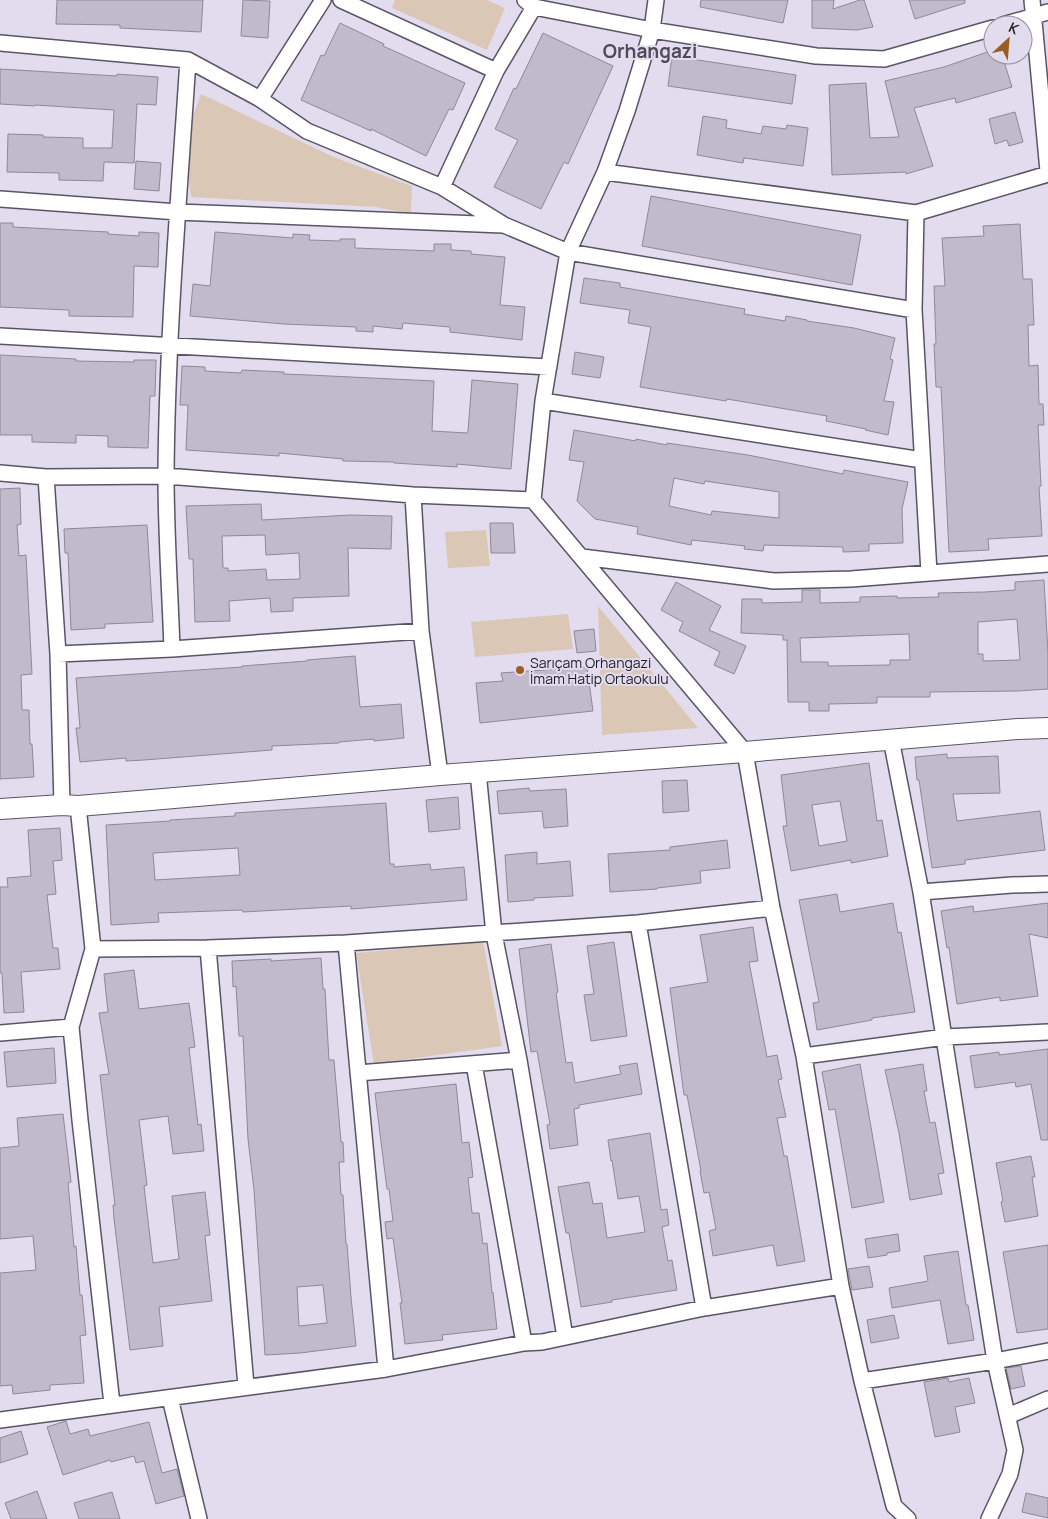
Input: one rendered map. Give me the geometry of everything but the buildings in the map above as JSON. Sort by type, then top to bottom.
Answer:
[{"type":"main road","points":[[0,809],[70,806],[891,739],[1048,728]]},
{"type":"street","points":[[260,99],[323,0]]},
{"type":"street","points":[[341,0],[496,71]]},
{"type":"street","points":[[533,500],[548,367],[568,252],[605,172],[627,111],[652,30],[656,0]]},
{"type":"street","points":[[1032,0],[1033,15]]},
{"type":"street","points":[[442,187],[529,3],[652,30],[816,56],[884,59],[983,31]]},
{"type":"street","points":[[605,172],[916,214],[1048,173],[1033,16],[1048,12]]},
{"type":"street","points":[[0,43],[188,60],[260,99],[307,131],[442,187],[504,225],[568,252],[914,310]]},
{"type":"street","points":[[172,649],[166,476],[170,345],[188,60]]},
{"type":"street","points":[[0,199],[178,212],[504,225]]},
{"type":"street","points":[[916,214],[914,310],[929,573]]},
{"type":"street","points":[[0,336],[548,367]]},
{"type":"street","points":[[544,401],[922,460]]},
{"type":"street","points":[[0,473],[46,477],[166,476],[413,494],[533,500],[582,556],[745,752],[772,908],[804,1056],[841,1286],[862,1380],[894,1506],[908,1519]]},
{"type":"street","points":[[46,477],[70,806],[93,949],[71,1026],[112,1404]]},
{"type":"street","points":[[413,494],[421,631],[440,775]]},
{"type":"street","points":[[582,556],[774,582],[851,579],[1048,564]]},
{"type":"street","points":[[58,654],[172,649],[421,631]]},
{"type":"street","points":[[891,739],[921,892],[995,1361],[1015,1450],[1010,1474],[988,1519]]},
{"type":"street","points":[[478,772],[494,934],[519,1060],[565,1337]]},
{"type":"street","points":[[921,892],[1048,884]]},
{"type":"street","points":[[93,949],[208,948],[346,943],[638,923],[772,908]]},
{"type":"street","points":[[638,923],[704,1308]]},
{"type":"street","points":[[346,943],[386,1368]]},
{"type":"street","points":[[208,948],[246,1386]]},
{"type":"street","points":[[0,1033],[71,1026]]},
{"type":"street","points":[[804,1056],[945,1036],[1048,1032]]},
{"type":"street","points":[[358,1073],[519,1060]]},
{"type":"street","points":[[474,1064],[524,1343]]},
{"type":"street","points":[[0,1420],[386,1368],[524,1343],[542,1342],[704,1308],[841,1286]]},
{"type":"street","points":[[862,1380],[995,1361],[1048,1351]]},
{"type":"street","points":[[170,1398],[199,1519]]},
{"type":"street","points":[[1008,1416],[1048,1399]]},
{"type":"shaded area","points":[[395,0],[487,0],[505,8],[487,50],[392,8]]},
{"type":"shaded area","points":[[201,94],[336,158],[412,186],[411,214],[376,207],[191,197],[186,156],[192,119]]},
{"type":"shaded area","points":[[486,530],[490,566],[448,568],[445,532]]},
{"type":"shaded area","points":[[598,606],[698,728],[602,735]]},
{"type":"shaded area","points":[[568,614],[573,649],[475,657],[471,622]]},
{"type":"shaded area","points":[[483,941],[502,1046],[374,1064],[356,953]]},
{"type":"place","name":"Sarıçam Orhangazi İmam Hatip Ortaokulu","points":[[520,670]]},
{"type":"district","name":"Orhangazi","points":[[650,51]]}]
